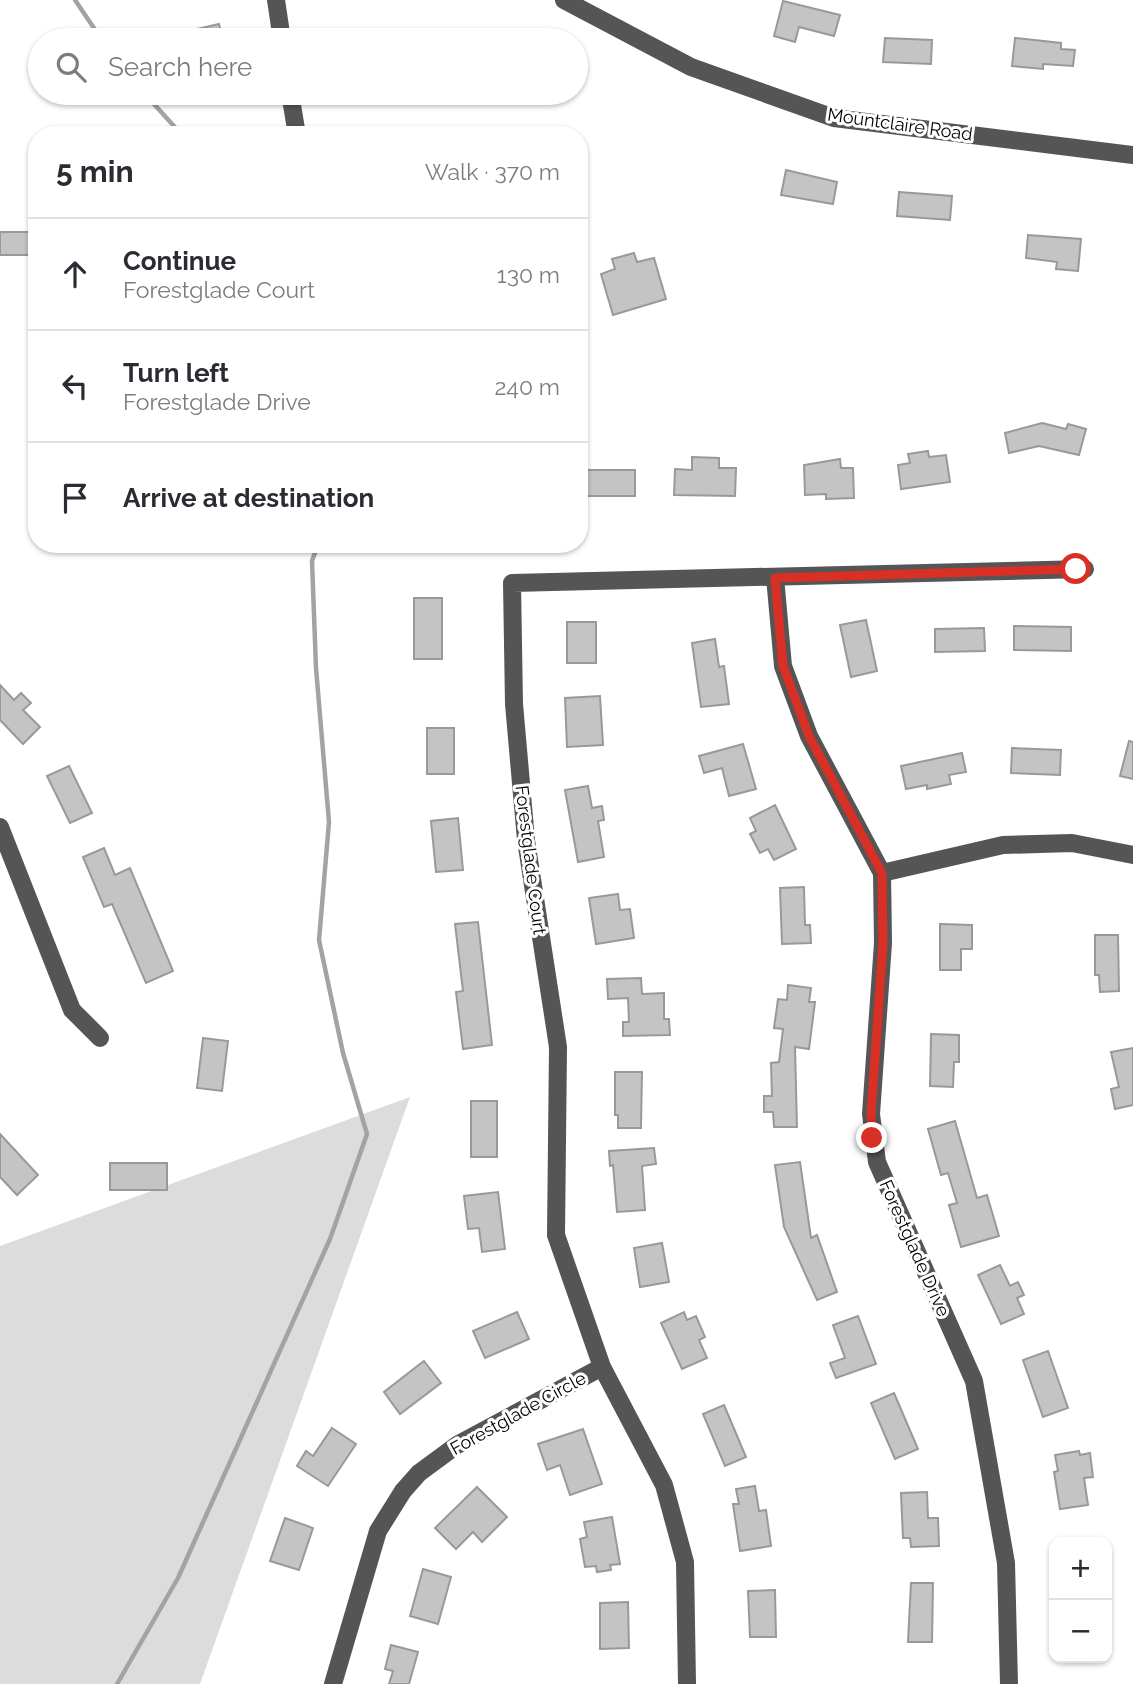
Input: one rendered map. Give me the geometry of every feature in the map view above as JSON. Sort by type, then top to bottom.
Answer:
[{"type":"street","points":[[276,0],[280,28]]},
{"type":"street","name":"Mountclaire Road","points":[[564,0],[691,67],[834,118],[1133,155]]},
{"type":"street","points":[[292,105],[296,126]]},
{"type":"street","name":"Forestglade Court","points":[[687,1684],[685,1562],[664,1485],[602,1367],[556,1235],[558,1047],[526,840],[514,704],[512,583],[1085,569]]},
{"type":"street","name":"Forestglade Drive","points":[[775,578],[783,666],[809,736],[882,873],[883,943],[871,1114],[872,1138],[877,1162],[974,1381],[1006,1563],[1009,1684]]},
{"type":"street","points":[[0,827],[72,1010],[100,1038]]},
{"type":"street","points":[[882,873],[1003,845],[1072,843],[1133,855]]},
{"type":"street","name":"Forestglade Circle","points":[[333,1684],[378,1531],[403,1491],[419,1473],[457,1445],[602,1367]]},
{"type":"shaded area","points":[[410,1097],[200,1684],[0,1684],[0,1246]]},
{"type":"building","points":[[783,1],[840,15],[834,36],[799,27],[795,42],[774,36]]},
{"type":"building","points":[[219,24],[220,28],[202,28]]},
{"type":"building","points":[[885,38],[932,40],[931,64],[883,62]]},
{"type":"building","points":[[1015,38],[1061,43],[1061,49],[1075,50],[1073,66],[1043,64],[1043,69],[1012,66]]},
{"type":"building","points":[[786,170],[837,182],[833,204],[781,195]]},
{"type":"building","points":[[899,192],[952,196],[950,220],[897,216]]},
{"type":"building","points":[[0,232],[28,232],[28,255],[0,255]]},
{"type":"building","points":[[1028,235],[1081,239],[1078,271],[1056,269],[1057,262],[1026,258]]},
{"type":"building","points":[[634,253],[637,262],[654,258],[666,299],[613,315],[601,274],[615,269],[612,259]]},
{"type":"building","points":[[1042,423],[1066,429],[1068,424],[1086,429],[1079,455],[1039,446],[1009,453],[1005,433]]},
{"type":"building","points":[[928,451],[929,457],[946,455],[950,482],[901,489],[898,465],[910,463],[908,454]]},
{"type":"building","points":[[692,457],[719,458],[719,468],[736,468],[735,496],[674,495],[675,469],[692,470]]},
{"type":"building","points":[[840,459],[841,468],[853,468],[854,498],[826,499],[826,494],[805,495],[804,465]]},
{"type":"building","points":[[588,470],[635,470],[635,496],[588,496]]},
{"type":"building","points":[[414,598],[442,598],[442,659],[414,659]]},
{"type":"building","points":[[866,620],[877,671],[851,677],[840,625]]},
{"type":"building","points":[[567,622],[596,622],[596,663],[567,663]]},
{"type":"building","points":[[1014,626],[1071,627],[1071,651],[1014,650]]},
{"type":"building","points":[[984,628],[985,651],[935,652],[935,629]]},
{"type":"building","points":[[715,639],[719,667],[724,666],[729,704],[701,707],[692,643]]},
{"type":"building","points":[[0,685],[14,700],[21,693],[31,703],[23,710],[40,727],[23,744],[0,720]]},
{"type":"building","points":[[600,696],[603,745],[567,747],[565,698]]},
{"type":"building","points":[[427,728],[454,728],[454,774],[427,774]]},
{"type":"building","points":[[1129,741],[1133,742],[1133,779],[1120,776]]},
{"type":"building","points":[[743,744],[756,789],[729,796],[722,768],[704,773],[699,756]]},
{"type":"building","points":[[1012,748],[1061,750],[1060,775],[1011,773]]},
{"type":"building","points":[[962,753],[966,772],[949,775],[951,784],[927,789],[927,785],[906,789],[901,766]]},
{"type":"building","points":[[69,766],[92,813],[70,823],[47,776]]},
{"type":"building","points":[[588,786],[592,808],[602,806],[604,820],[598,821],[604,857],[578,862],[565,790]]},
{"type":"building","points":[[775,805],[796,849],[774,860],[768,849],[760,853],[750,834],[756,831],[750,818]]},
{"type":"building","points":[[458,818],[463,870],[436,872],[431,821]]},
{"type":"building","points":[[104,848],[115,875],[130,868],[173,971],[146,983],[112,904],[104,907],[83,857]]},
{"type":"building","points":[[804,887],[805,925],[810,925],[811,943],[782,944],[780,888]]},
{"type":"building","points":[[618,894],[620,910],[630,909],[634,938],[596,944],[589,898]]},
{"type":"building","points":[[478,922],[492,1045],[463,1049],[456,992],[463,991],[455,924]]},
{"type":"building","points":[[940,924],[972,925],[972,949],[961,949],[961,970],[940,970]]},
{"type":"building","points":[[1095,935],[1118,935],[1119,991],[1100,992],[1099,975],[1095,975]]},
{"type":"building","points":[[641,978],[642,994],[664,993],[664,1019],[669,1019],[670,1035],[623,1036],[623,1022],[629,1022],[628,998],[608,999],[607,979]]},
{"type":"building","points":[[788,985],[811,988],[809,1002],[815,1002],[809,1049],[795,1047],[797,1127],[774,1127],[773,1112],[764,1112],[764,1096],[772,1096],[771,1063],[779,1062],[783,1029],[774,1028],[778,999],[787,1000]]},
{"type":"building","points":[[931,1034],[959,1035],[959,1062],[954,1062],[953,1087],[930,1086]]},
{"type":"building","points":[[203,1038],[228,1041],[222,1091],[197,1088]]},
{"type":"building","points":[[1133,1048],[1133,1105],[1115,1109],[1111,1089],[1119,1087],[1111,1052]]},
{"type":"building","points":[[615,1072],[642,1072],[641,1128],[618,1128],[618,1115],[615,1115]]},
{"type":"building","points":[[471,1101],[497,1101],[497,1157],[471,1157]]},
{"type":"building","points":[[955,1121],[977,1198],[987,1195],[999,1236],[961,1247],[949,1205],[957,1203],[948,1173],[941,1175],[928,1129]]},
{"type":"building","points":[[0,1134],[38,1175],[17,1195],[0,1177]]},
{"type":"building","points":[[654,1148],[656,1164],[642,1166],[645,1210],[617,1212],[613,1165],[610,1166],[609,1151]]},
{"type":"building","points":[[800,1162],[811,1238],[817,1235],[837,1292],[817,1300],[784,1227],[775,1165]]},
{"type":"building","points":[[110,1163],[167,1163],[167,1190],[110,1190]]},
{"type":"building","points":[[498,1192],[505,1249],[482,1252],[479,1228],[468,1229],[464,1196]]},
{"type":"building","points":[[662,1243],[669,1282],[640,1287],[634,1248]]},
{"type":"building","points":[[1000,1265],[1010,1286],[1018,1282],[1024,1295],[1017,1298],[1024,1314],[1001,1324],[978,1275]]},
{"type":"building","points":[[517,1312],[529,1339],[485,1358],[473,1331]]},
{"type":"building","points":[[684,1312],[687,1320],[696,1316],[705,1337],[699,1340],[707,1358],[682,1369],[661,1323]]},
{"type":"building","points":[[858,1316],[876,1364],[836,1378],[830,1363],[845,1358],[833,1325]]},
{"type":"building","points":[[1048,1351],[1068,1408],[1043,1417],[1023,1360]]},
{"type":"building","points":[[424,1361],[441,1383],[400,1414],[384,1392]]},
{"type":"building","points":[[894,1393],[918,1449],[895,1459],[871,1403]]},
{"type":"building","points":[[724,1405],[746,1457],[725,1466],[703,1414]]},
{"type":"building","points":[[332,1428],[356,1444],[328,1486],[297,1466],[306,1451],[313,1456]]},
{"type":"building","points":[[583,1429],[602,1484],[570,1495],[560,1465],[547,1470],[538,1444]]},
{"type":"building","points":[[1079,1451],[1080,1455],[1090,1453],[1093,1477],[1084,1478],[1088,1505],[1060,1509],[1054,1472],[1058,1471],[1055,1455]]},
{"type":"building","points":[[755,1486],[759,1511],[766,1510],[771,1546],[740,1551],[733,1504],[739,1504],[736,1489]]},
{"type":"building","points":[[477,1487],[507,1517],[482,1542],[473,1532],[456,1549],[435,1528]]},
{"type":"building","points":[[927,1492],[928,1518],[938,1518],[939,1546],[911,1547],[910,1538],[903,1538],[901,1493]]},
{"type":"building","points":[[612,1517],[620,1564],[610,1565],[611,1570],[597,1572],[596,1566],[585,1567],[580,1539],[587,1537],[584,1522]]},
{"type":"building","points":[[285,1518],[313,1528],[299,1570],[270,1561]]},
{"type":"building","points":[[423,1569],[451,1577],[438,1624],[410,1616]]},
{"type":"building","points":[[911,1583],[933,1583],[932,1642],[908,1642]]},
{"type":"building","points":[[775,1590],[776,1637],[750,1637],[748,1591]]},
{"type":"building","points":[[628,1602],[629,1648],[600,1649],[600,1603]]},
{"type":"building","points":[[391,1645],[418,1652],[409,1684],[389,1684],[393,1671],[385,1669]]},
{"type":"waterway","points":[[75,0],[94,28]]},
{"type":"waterway","points":[[155,105],[174,126]]},
{"type":"waterway","points":[[117,1684],[178,1578],[330,1239],[367,1134],[343,1053],[319,940],[329,822],[316,668],[312,561],[315,553]]},
{"type":"route","points":[[872,1138],[871,1114],[883,943],[882,873],[809,736],[783,666],[775,578],[1076,569]]}]
